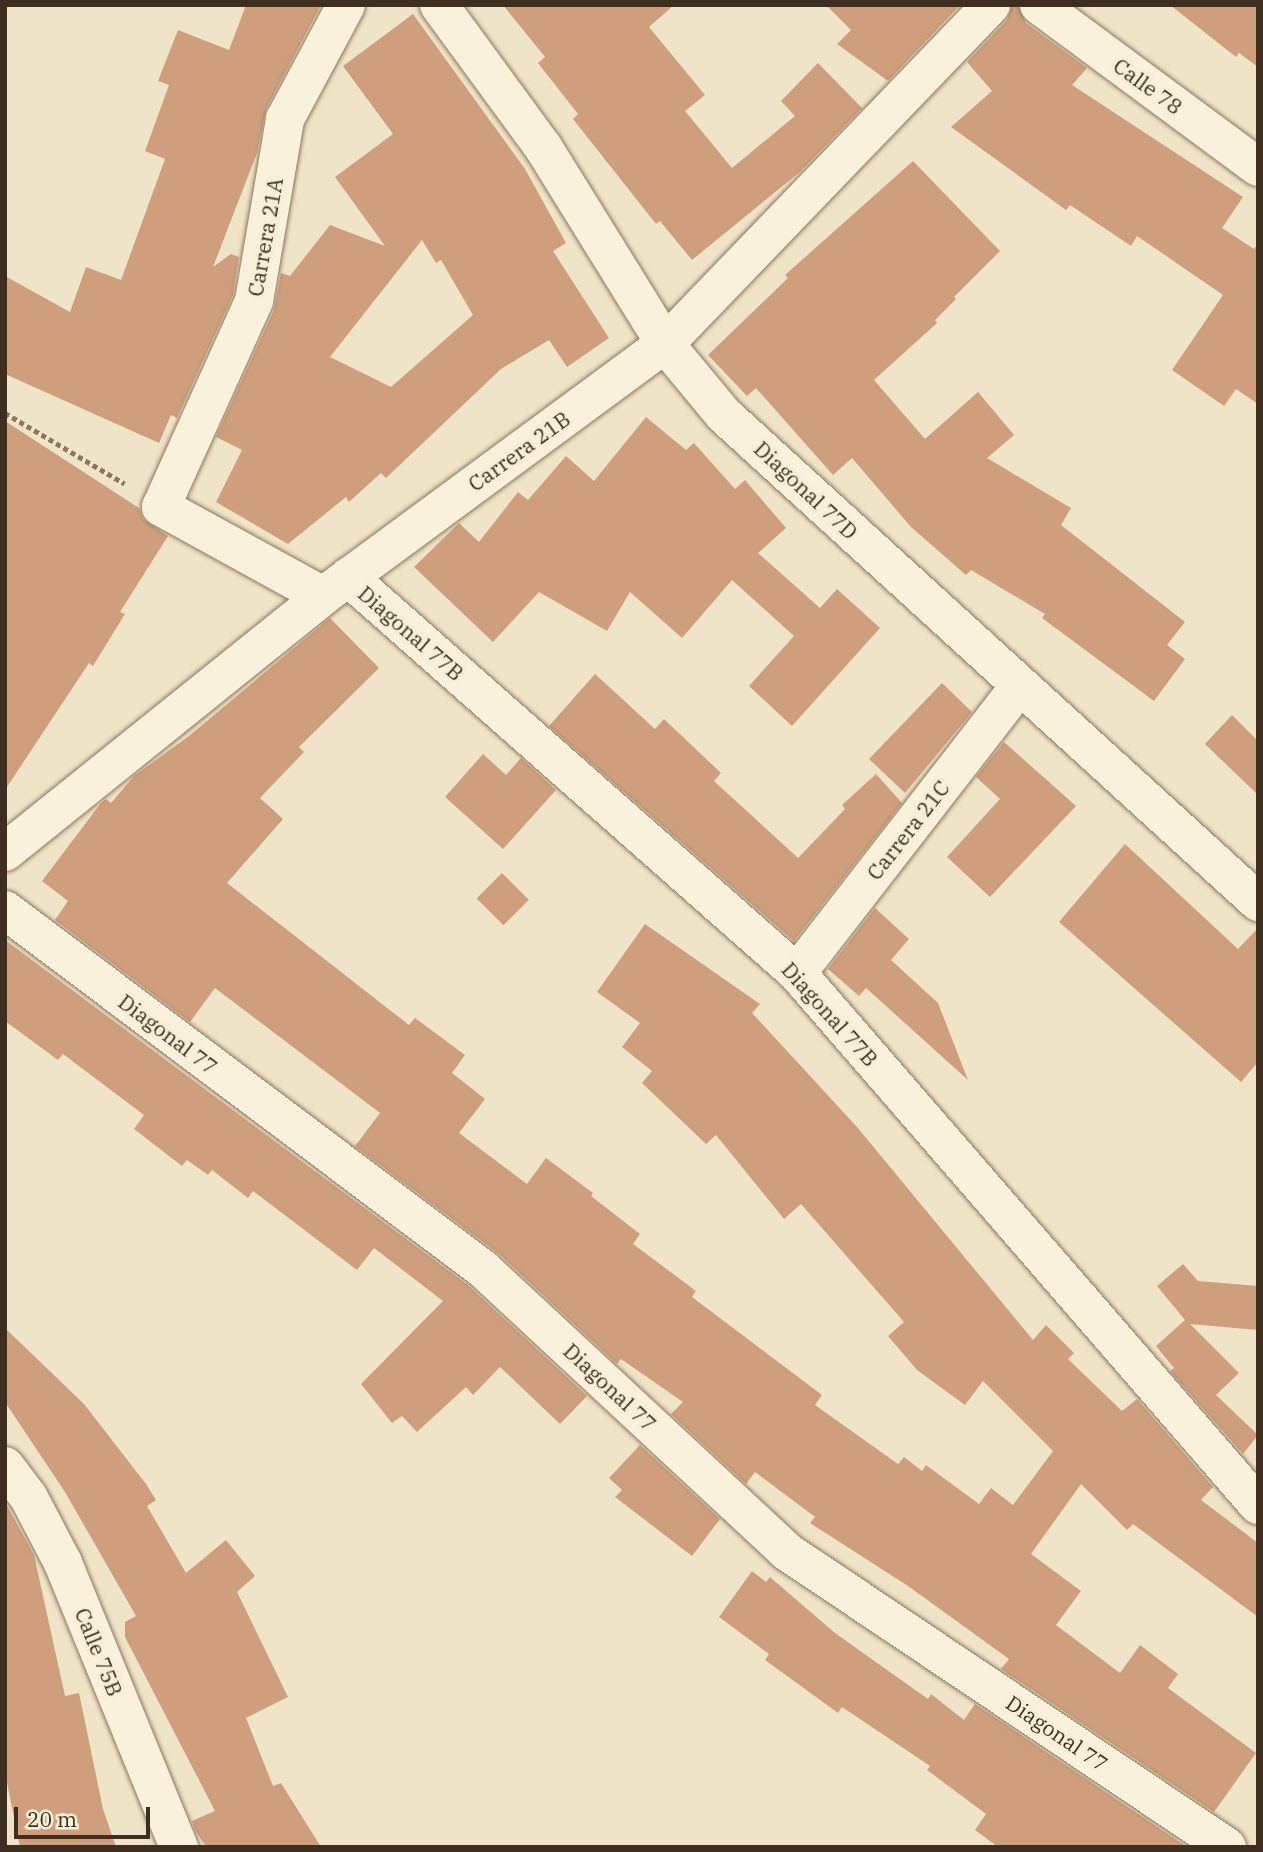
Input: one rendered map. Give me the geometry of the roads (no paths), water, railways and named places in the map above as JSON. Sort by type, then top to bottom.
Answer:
[{"type":"street","name":"Carrera 21A","points":[[161,507],[254,301],[285,119],[346,5]]},
{"type":"street","name":"Diagonal 77D","points":[[439,5],[543,147],[665,344],[723,415],[1258,902]]},
{"type":"street","name":"Carrera 21B","points":[[5,852],[335,586],[665,344],[991,5]]},
{"type":"street","name":"Calle 78","points":[[1039,5],[1258,167]]},
{"type":"street","name":"Diagonal 77B","points":[[161,507],[335,586],[797,973],[1255,1496]]},
{"type":"street","name":"Carrera 21C","points":[[797,973],[1019,687]]},
{"type":"street","name":"Diagonal 77","points":[[5,910],[483,1269],[786,1551],[1227,1847]]},
{"type":"street","name":"Calle 75B","points":[[5,1466],[28,1496],[63,1563],[179,1847]]}]
